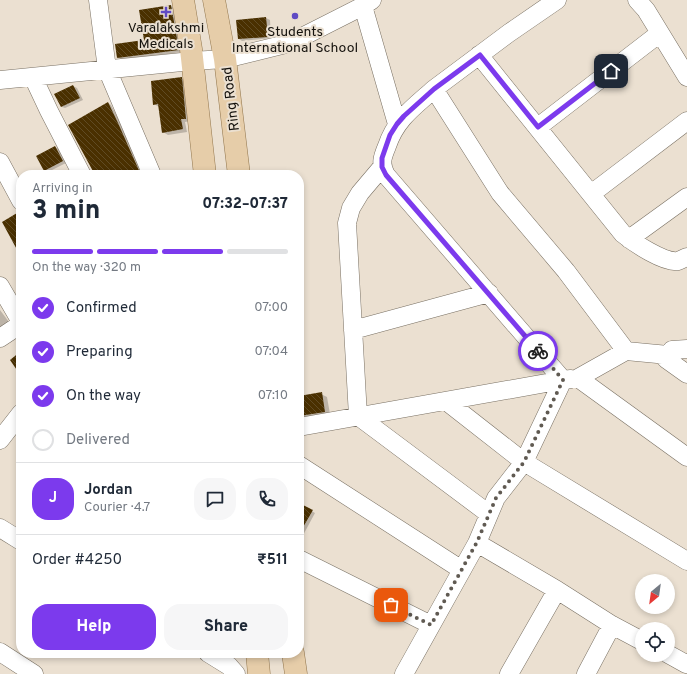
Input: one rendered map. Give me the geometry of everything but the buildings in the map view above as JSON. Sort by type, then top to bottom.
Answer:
[{"type":"main road","points":[[182,0],[192,61],[204,170]]},
{"type":"main road","name":"Ring Road","points":[[214,0],[225,59],[238,170]]},
{"type":"main road","points":[[257,658],[259,674]]},
{"type":"main road","points":[[294,658],[296,674]]},
{"type":"street","points":[[98,0],[107,69],[150,170]]},
{"type":"street","points":[[557,0],[509,32],[434,89],[404,116],[390,135],[382,158],[382,167],[386,175],[489,293],[570,379],[687,457]]},
{"type":"street","points":[[637,0],[646,10],[687,77]]},
{"type":"street","points":[[0,80],[225,59],[290,43],[368,3],[397,124]]},
{"type":"street","points":[[538,127],[660,33]]},
{"type":"street","points":[[480,55],[629,240],[659,257],[669,260],[678,261],[687,257]]},
{"type":"street","points":[[33,77],[79,170]]},
{"type":"street","points":[[434,89],[500,193],[566,271],[626,351]]},
{"type":"street","points":[[591,194],[687,121]]},
{"type":"street","points":[[0,162],[16,192]]},
{"type":"street","points":[[382,167],[360,193],[351,208],[347,223],[358,416],[489,514]]},
{"type":"street","points":[[629,240],[687,197]]},
{"type":"street","points":[[0,286],[16,314]]},
{"type":"street","points":[[353,330],[489,293]]},
{"type":"street","points":[[0,338],[16,327]]},
{"type":"street","points":[[687,349],[672,350],[666,359],[687,374]]},
{"type":"street","points":[[304,426],[570,379],[626,351],[668,355]]},
{"type":"street","points":[[404,674],[477,542],[496,498],[524,462],[570,379]]},
{"type":"street","points":[[446,401],[524,462],[687,561]]},
{"type":"street","points":[[0,440],[16,419]]},
{"type":"street","points":[[304,468],[462,570]]},
{"type":"street","points":[[0,528],[16,538]]},
{"type":"street","points":[[477,542],[612,625],[635,637]]},
{"type":"street","points":[[304,562],[431,625]]},
{"type":"street","points":[[509,674],[557,590]]},
{"type":"street","points":[[586,674],[612,625]]},
{"type":"street","points":[[0,652],[34,674]]},
{"type":"street","points":[[214,658],[229,671]]},
{"type":"street","points":[[675,659],[685,667]]},
{"type":"way so far","points":[[391,605],[431,625],[477,542],[496,498],[524,462],[563,380],[538,351]]},
{"type":"place","name":"Varalakshmi Medicals","points":[[166,12]]},
{"type":"place","name":"Students International School","points":[[295,16]]},
{"type":"route","points":[[538,351],[386,175],[382,167],[382,158],[390,135],[404,116],[434,89],[480,55],[538,127],[611,71]]}]
